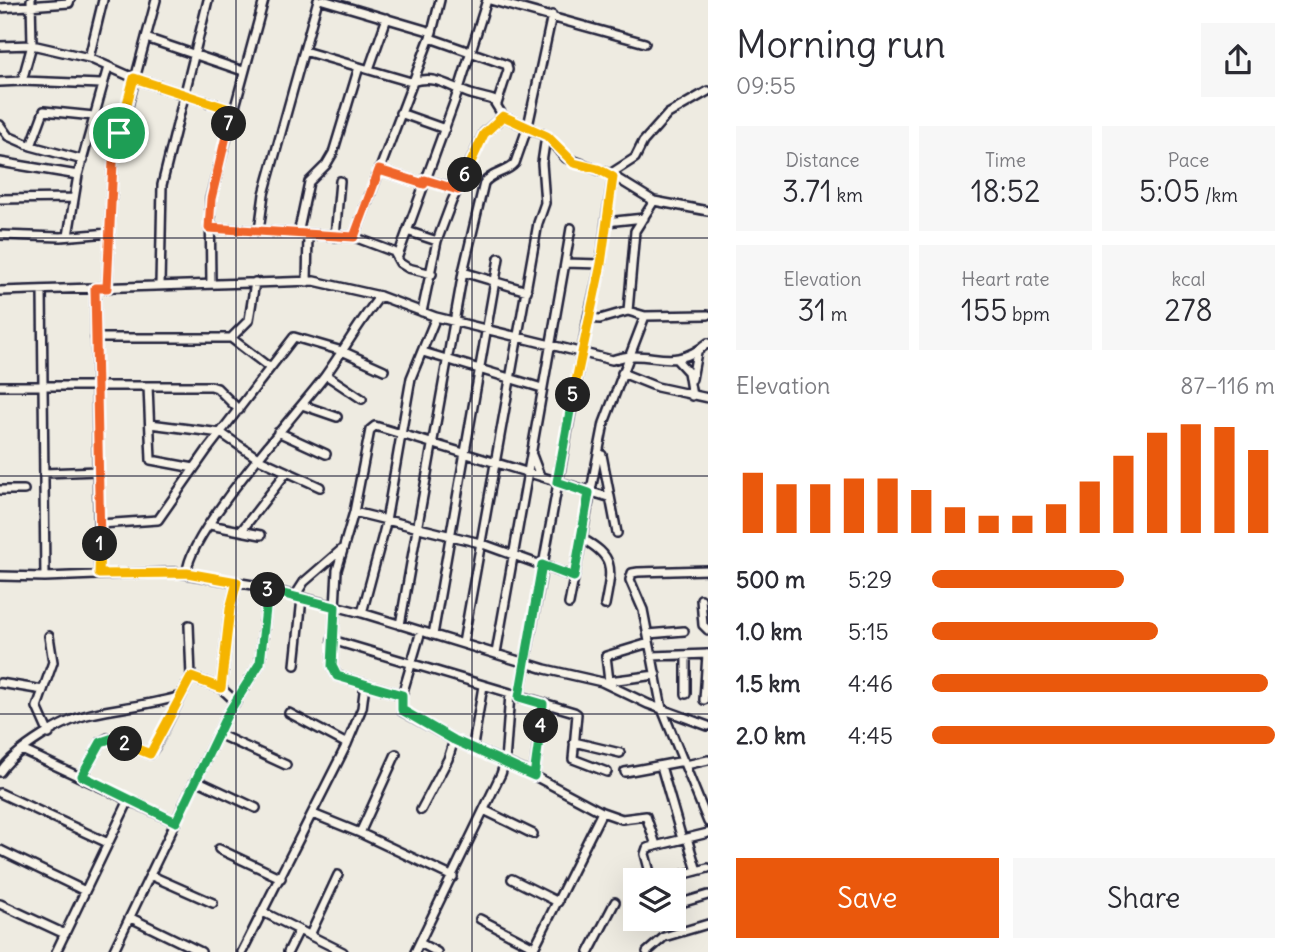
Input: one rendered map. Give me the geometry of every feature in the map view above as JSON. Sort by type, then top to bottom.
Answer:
[{"type":"street","points":[[0,8],[31,2],[69,3],[70,0]]},
{"type":"street","points":[[89,58],[103,0]]},
{"type":"street","points":[[107,288],[113,162],[156,0]]},
{"type":"street","points":[[160,285],[162,185],[182,94],[208,0]]},
{"type":"street","points":[[211,283],[211,199],[232,110],[264,0]]},
{"type":"street","points":[[259,231],[264,194],[321,0],[387,18],[507,65],[498,104]]},
{"type":"street","points":[[354,237],[431,35],[440,0]]},
{"type":"street","points":[[432,274],[408,268],[400,263],[398,256],[459,89],[488,0],[505,1],[645,43]]},
{"type":"street","points":[[22,81],[32,46],[31,2]]},
{"type":"street","points":[[400,625],[463,272],[484,183],[489,177],[512,168],[527,126],[552,15]]},
{"type":"street","points":[[369,69],[387,18]]},
{"type":"street","points":[[146,38],[243,71]]},
{"type":"street","points":[[0,46],[32,46],[89,58],[134,78],[232,110]]},
{"type":"street","points":[[304,51],[411,82],[426,77],[438,79],[493,100],[498,104],[503,116],[547,136],[566,158],[611,176],[654,201],[708,211]]},
{"type":"street","points":[[68,236],[78,175],[101,84],[108,67]]},
{"type":"street","points":[[298,234],[309,181],[327,165],[359,67]]},
{"type":"street","points":[[0,82],[101,84]]},
{"type":"street","points":[[415,952],[486,811],[505,762],[514,695],[525,663],[581,352],[601,264],[611,176],[635,158],[643,142],[667,114],[708,91]]},
{"type":"street","points":[[31,146],[44,111],[94,116]]},
{"type":"street","points":[[400,113],[444,129]]},
{"type":"street","points":[[362,612],[387,518],[399,433],[411,378],[423,352],[430,315],[437,241],[484,134],[503,116]]},
{"type":"street","points":[[0,125],[8,136],[31,146],[83,160]]},
{"type":"street","points":[[463,643],[538,223],[545,203],[542,163],[547,136]]},
{"type":"street","points":[[0,162],[78,175]]},
{"type":"street","points":[[379,170],[458,190]]},
{"type":"street","points":[[335,237],[340,181]]},
{"type":"street","points":[[0,199],[73,198]]},
{"type":"street","points":[[628,311],[635,231],[654,201]]},
{"type":"street","points":[[606,222],[644,218]]},
{"type":"street","points":[[209,228],[354,237],[398,256]]},
{"type":"street","points":[[496,653],[511,555],[532,455],[571,228]]},
{"type":"street","points":[[407,231],[437,241]]},
{"type":"street","points":[[0,235],[68,236],[110,233]]},
{"type":"street","points":[[307,282],[308,235]]},
{"type":"street","points":[[433,635],[463,451],[488,329],[499,258]]},
{"type":"street","points":[[565,263],[601,264]]},
{"type":"street","points":[[463,272],[527,291]]},
{"type":"street","points":[[231,338],[249,320],[256,282]]},
{"type":"street","points":[[0,290],[307,282],[337,285],[380,296],[430,315],[612,360],[630,353],[677,360],[697,352],[708,342]]},
{"type":"street","points":[[95,288],[99,574]]},
{"type":"street","points":[[42,290],[45,577]]},
{"type":"street","points":[[187,573],[193,552],[210,525],[278,432],[326,376],[380,296]]},
{"type":"street","points":[[589,318],[600,319],[628,311],[645,316],[708,315]]},
{"type":"street","points":[[569,604],[604,424],[645,316]]},
{"type":"street","points":[[100,524],[158,520],[194,468],[296,336],[342,351],[384,370]]},
{"type":"street","points":[[95,338],[231,338],[270,368]]},
{"type":"street","points":[[423,352],[542,388]]},
{"type":"street","points":[[692,396],[697,352]]},
{"type":"street","points":[[677,360],[692,380]]},
{"type":"street","points":[[622,373],[692,396],[708,398]]},
{"type":"street","points":[[326,376],[362,399]]},
{"type":"street","points":[[0,386],[211,386],[239,410]]},
{"type":"street","points":[[148,386],[151,460],[194,468]]},
{"type":"street","points":[[303,405],[337,417]]},
{"type":"street","points":[[150,424],[221,433],[259,459],[320,487]]},
{"type":"street","points":[[402,695],[337,676],[332,666],[341,550],[354,512],[370,430],[374,426],[608,497]]},
{"type":"street","points":[[278,432],[326,454]]},
{"type":"street","points":[[601,449],[608,497],[617,533]]},
{"type":"street","points":[[532,455],[541,476]]},
{"type":"street","points":[[44,473],[98,471]]},
{"type":"street","points":[[242,530],[286,473]]},
{"type":"street","points":[[0,490],[24,491]]},
{"type":"street","points":[[354,512],[480,543],[574,577]]},
{"type":"street","points":[[210,525],[261,535]]},
{"type":"street","points":[[581,538],[601,549],[608,557],[610,568],[606,605]]},
{"type":"street","points":[[295,665],[299,597],[304,582],[341,550]]},
{"type":"street","points":[[708,570],[632,573],[630,580],[643,610],[663,709],[708,822]]},
{"type":"street","points":[[0,576],[187,573],[235,582],[362,612],[525,663],[605,682],[708,726]]},
{"type":"street","points":[[221,688],[235,582]]},
{"type":"street","points":[[113,952],[152,876],[218,734],[260,663],[268,589]]},
{"type":"street","points":[[701,599],[703,625],[708,630]]},
{"type":"street","points":[[82,776],[101,742],[108,738],[150,754],[191,677],[189,625]]},
{"type":"street","points":[[421,631],[402,695],[402,710],[454,740],[534,776],[602,812],[622,819],[646,816],[656,845]]},
{"type":"street","points":[[648,634],[684,631]]},
{"type":"street","points":[[49,636],[53,662],[37,711],[49,734]]},
{"type":"street","points":[[332,640],[577,714],[573,759],[607,772]]},
{"type":"street","points":[[605,682],[606,656],[649,643]]},
{"type":"street","points":[[652,656],[708,654],[704,700]]},
{"type":"street","points":[[686,655],[686,694]]},
{"type":"street","points":[[605,682],[656,675]]},
{"type":"street","points":[[191,677],[221,688],[236,702]]},
{"type":"street","points":[[0,683],[43,690]]},
{"type":"street","points":[[242,952],[347,744],[362,708],[365,684]]},
{"type":"street","points":[[473,747],[483,686]]},
{"type":"street","points":[[0,772],[22,750],[88,715],[137,708],[181,696]]},
{"type":"street","points":[[534,776],[543,704]]},
{"type":"street","points":[[289,713],[347,744]]},
{"type":"street","points":[[218,734],[286,765]]},
{"type":"street","points":[[421,810],[449,759],[454,740]]},
{"type":"street","points":[[573,742],[620,753]]},
{"type":"street","points":[[22,750],[176,822]]},
{"type":"street","points":[[360,833],[396,754]]},
{"type":"street","points":[[625,772],[708,760]]},
{"type":"street","points":[[661,766],[697,871]]},
{"type":"street","points":[[196,780],[256,808]]},
{"type":"street","points":[[0,793],[107,843]]},
{"type":"street","points":[[56,952],[129,800]]},
{"type":"street","points":[[486,811],[533,834]]},
{"type":"street","points":[[480,919],[533,949],[602,812]]},
{"type":"street","points":[[313,814],[453,877]]},
{"type":"street","points":[[649,868],[645,850],[708,833]]},
{"type":"street","points":[[219,849],[281,878]]},
{"type":"street","points":[[0,850],[85,891]]},
{"type":"street","points":[[686,874],[708,869]]},
{"type":"street","points":[[310,935],[338,875]]},
{"type":"street","points":[[152,876],[213,903]]},
{"type":"street","points":[[512,879],[558,902]]},
{"type":"street","points":[[686,901],[708,895]]},
{"type":"street","points":[[589,952],[615,902]]},
{"type":"street","points":[[0,904],[65,934]]},
{"type":"street","points":[[263,912],[310,935],[330,949],[343,952]]},
{"type":"street","points":[[131,918],[201,952]]},
{"type":"street","points":[[647,952],[664,937],[708,924]]},
{"type":"street","points":[[288,952],[299,930]]},
{"type":"street","points":[[420,943],[437,952]]},
{"type":"route","points":[[134,78],[232,110],[211,199],[209,228],[354,237],[379,170],[424,184],[425,180],[458,190],[489,125],[503,116],[547,136],[566,158],[574,163],[598,169],[613,177],[601,264],[581,352],[557,482],[589,493],[574,577],[542,565],[519,697],[543,704],[534,776],[454,740],[416,719],[402,710],[402,695],[337,676],[332,666],[335,607],[268,589],[260,663],[255,675],[227,715],[176,822],[82,776],[101,742],[108,738],[150,754],[191,677],[221,688],[230,609],[237,582],[174,572],[99,574],[95,288],[107,288],[113,162],[119,133],[134,78]]}]
